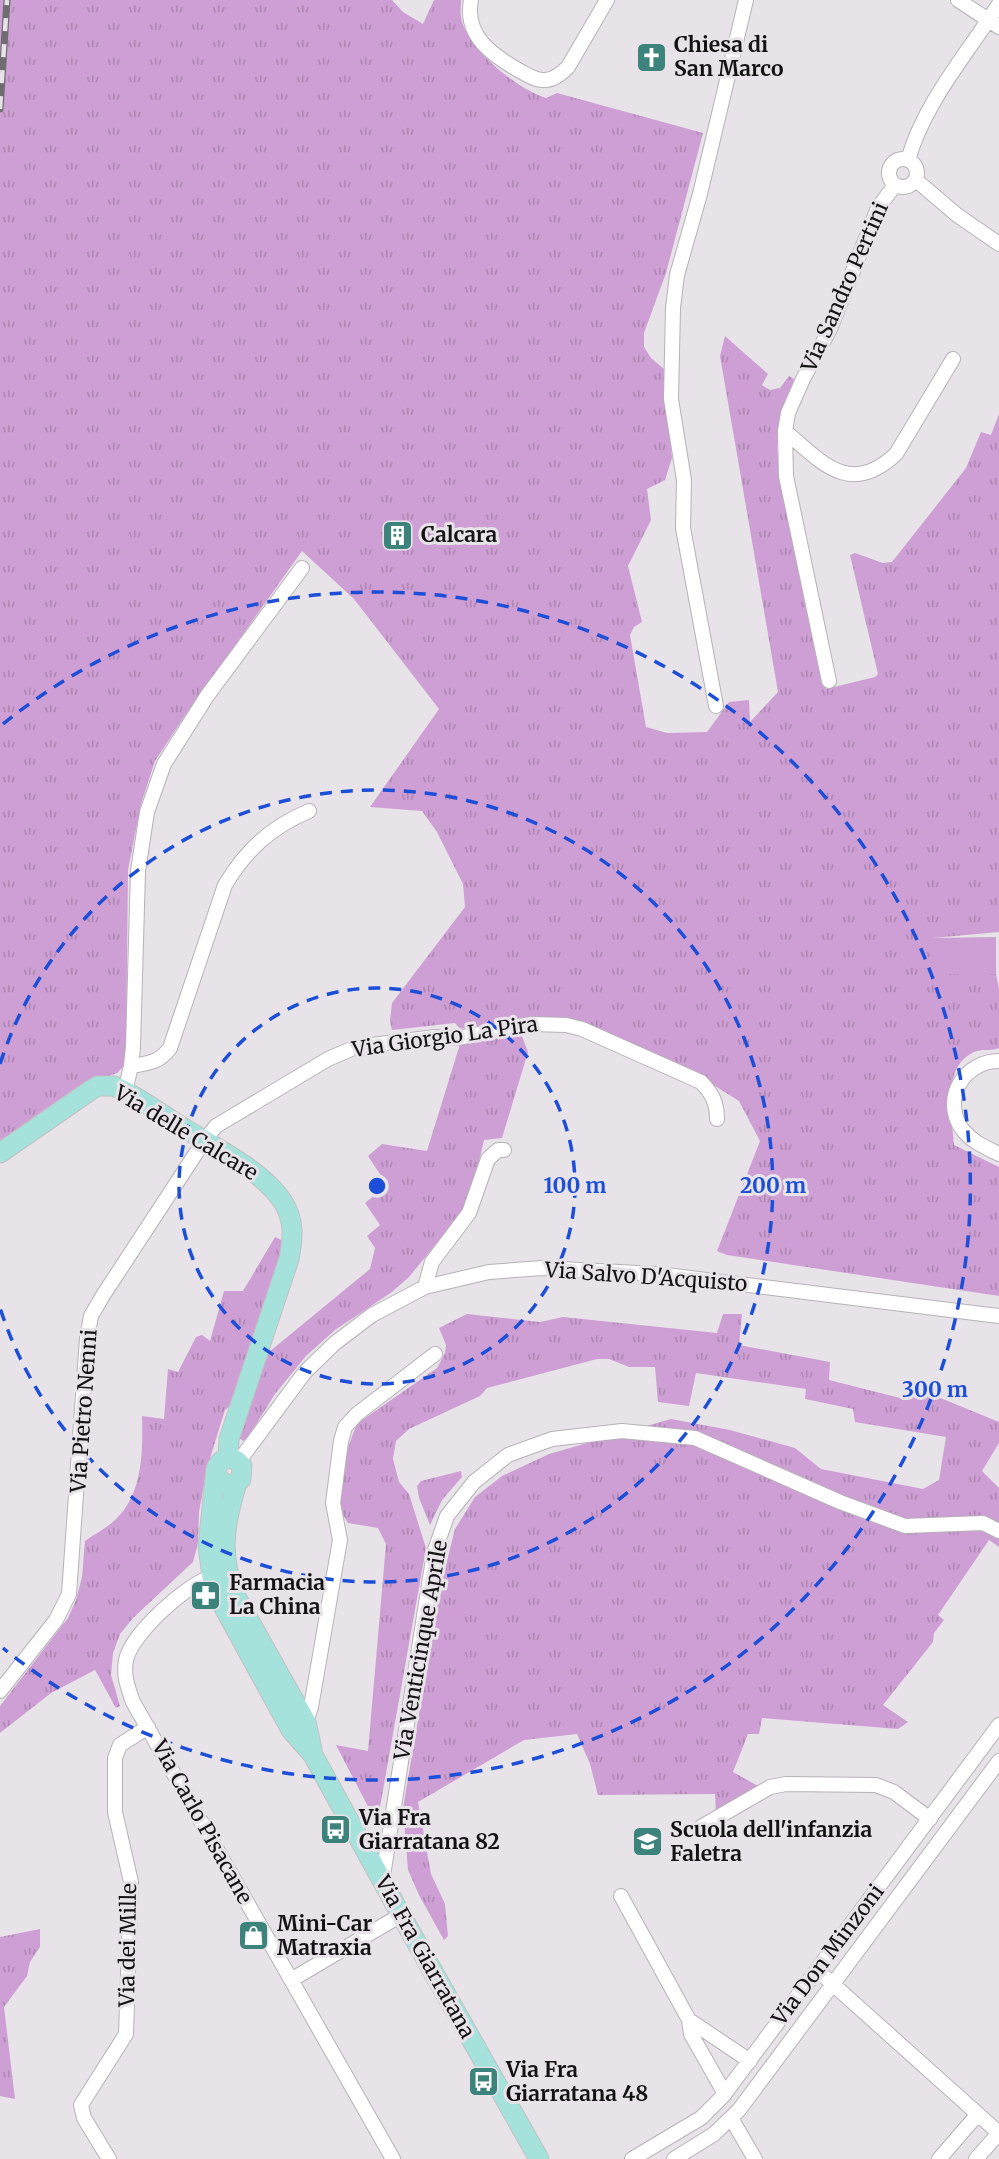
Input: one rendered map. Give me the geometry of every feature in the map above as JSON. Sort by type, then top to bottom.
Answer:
[{"type":"main road","name":"Via delle Calcare","points":[[0,1153],[58,1110],[98,1086],[114,1086],[270,1185],[284,1202],[293,1229],[289,1259],[229,1439],[234,1459]]},
{"type":"main road","points":[[234,1459],[244,1473],[237,1483],[224,1484],[216,1475],[218,1463],[234,1459]]},
{"type":"main road","name":"Via Fra Giarratana","points":[[216,1475],[208,1546],[211,1577],[222,1604],[291,1730],[313,1755],[538,2159]]},
{"type":"main road","name":"Via Fra Giarratana","points":[[237,1483],[227,1516],[224,1545],[229,1579],[306,1722],[313,1755]]},
{"type":"street","points":[[471,0],[470,17],[481,43],[500,60],[533,78],[547,80],[568,67],[607,0]]},
{"type":"street","points":[[716,706],[683,528],[684,480],[671,399],[673,307],[677,275],[710,153],[746,0]]},
{"type":"street","points":[[958,0],[994,24]]},
{"type":"street","points":[[994,0],[999,4]]},
{"type":"street","name":"Via Sandro Pertini","points":[[916,180],[909,186],[899,187],[889,177],[890,168],[898,160],[908,160],[914,139],[925,117],[994,24],[999,4]]},
{"type":"street","points":[[908,160],[917,170],[916,180],[957,215],[999,244]]},
{"type":"street","name":"Via Sandro Pertini","points":[[829,681],[786,476],[785,431],[788,413],[830,329],[878,208],[895,185]]},
{"type":"street","points":[[785,431],[820,461],[837,471],[866,472],[882,466],[896,454],[953,359]]},
{"type":"street","points":[[125,1091],[131,1066],[138,872],[147,811],[164,764],[207,696],[302,568]]},
{"type":"street","points":[[131,1066],[155,1062],[170,1048],[225,885],[236,866],[250,849],[278,826],[309,811]]},
{"type":"street","name":"Via Giorgio La Pira","points":[[204,1141],[223,1122],[342,1052],[371,1044],[435,1037],[458,1038],[550,1023],[582,1029],[683,1073],[707,1088],[717,1108],[717,1119]]},
{"type":"street","points":[[999,1060],[979,1064],[961,1080],[956,1116],[970,1138],[999,1154]]},
{"type":"street","name":"Via Pietro Nenni","points":[[0,1691],[56,1620],[69,1594],[87,1338],[91,1316],[204,1141]]},
{"type":"street","points":[[425,1287],[432,1262],[469,1213],[488,1159],[498,1150],[504,1150]]},
{"type":"street","name":"Via Salvo D'Acquisto","points":[[234,1459],[305,1372],[335,1343],[372,1315],[425,1287],[489,1272],[542,1268],[658,1273],[999,1316]]},
{"type":"street","points":[[306,1722],[311,1707],[340,1540],[333,1503],[345,1427],[357,1414],[435,1354]]},
{"type":"street","name":"Via Venticinque Aprile","points":[[382,1882],[434,1553],[447,1516],[474,1482],[508,1455],[552,1439],[622,1431],[695,1438],[840,1502],[905,1526],[983,1523],[999,1531]]},
{"type":"street","name":"Via Carlo Pisacane","points":[[211,1577],[186,1591],[142,1631],[126,1658],[124,1673],[127,1686],[393,2159]]},
{"type":"street","name":"Via Don Minzoni","points":[[632,2159],[701,2118],[725,2094],[999,1726]]},
{"type":"street","name":"Via dei Mille","points":[[109,2159],[84,2118],[81,2105],[126,2034],[131,1882],[115,1812],[116,1758],[120,1745],[148,1727]]},
{"type":"street","name":"Via Don Minzoni","points":[[674,2159],[714,2134],[731,2118],[999,1761]]},
{"type":"street","points":[[701,1827],[770,1787],[786,1784],[876,1785],[894,1792],[930,1819]]},
{"type":"street","points":[[621,1896],[689,2020],[691,2034],[725,2094]]},
{"type":"street","points":[[291,1980],[401,1915]]},
{"type":"street","points":[[817,1970],[999,2133],[976,2159]]},
{"type":"street","points":[[689,2020],[750,2061]]},
{"type":"street","points":[[939,2159],[978,2114]]},
{"type":"street","points":[[731,2118],[755,2159]]},
{"type":"green space","points":[[0,0],[392,0],[403,12],[423,24],[434,0],[461,0],[461,17],[472,41],[494,66],[521,86],[546,98],[557,93],[703,133],[666,273],[644,333],[644,347],[651,358],[664,369],[672,458],[665,480],[647,489],[651,520],[628,566],[642,622],[634,627],[630,635],[646,727],[667,733],[707,732],[729,702],[749,700],[750,722],[778,692],[720,356],[725,336],[768,374],[762,385],[770,390],[780,388],[789,376],[794,379],[781,418],[777,448],[785,506],[822,684],[826,689],[878,674],[850,555],[855,553],[883,563],[892,562],[966,468],[981,432],[991,435],[999,414],[999,932],[933,938],[929,973],[996,974],[999,989],[999,1048],[977,1051],[965,1058],[953,1079],[951,1106],[954,1145],[999,1167],[999,1296],[727,1255],[717,1251],[760,1141],[739,1101],[707,1081],[576,1021],[528,1018],[460,1029],[455,1023],[392,1030],[392,1003],[465,907],[463,884],[437,832],[422,811],[370,807],[439,709],[354,599],[302,551],[155,761],[141,804],[128,870],[124,1066],[117,1073],[89,1083],[0,1144]]},
{"type":"green space","points":[[996,937],[996,974],[929,974],[932,938]]},
{"type":"green space","points":[[520,1031],[528,1052],[502,1138],[484,1140],[463,1211],[409,1277],[392,1292],[335,1330],[306,1356],[275,1394],[243,1441],[239,1438],[241,1427],[269,1352],[370,1269],[375,1248],[367,1236],[380,1225],[365,1203],[387,1185],[368,1156],[382,1144],[427,1151],[460,1044]]},
{"type":"green space","points":[[275,1237],[286,1242],[233,1403],[225,1410],[207,1468],[199,1512],[198,1543],[193,1562],[133,1618],[120,1634],[113,1653],[111,1675],[120,1706],[116,1708],[95,1670],[51,1693],[0,1733],[0,1706],[68,1618],[76,1600],[82,1577],[85,1541],[116,1519],[132,1497],[141,1457],[142,1416],[164,1419],[168,1369],[178,1372],[196,1337],[202,1335],[210,1341],[224,1291],[243,1291]]},
{"type":"green space","points":[[467,1314],[540,1322],[563,1317],[717,1333],[723,1314],[742,1314],[739,1345],[830,1362],[829,1380],[908,1400],[916,1388],[999,1422],[999,1443],[982,1471],[999,1488],[999,1547],[989,1540],[938,1615],[944,1620],[934,1633],[933,1642],[883,1705],[908,1722],[898,1729],[762,1718],[759,1734],[748,1734],[733,1772],[758,1786],[716,1814],[715,1794],[598,1795],[590,1764],[577,1734],[524,1740],[418,1802],[431,1874],[445,1904],[448,1936],[444,1940],[408,1870],[403,1808],[441,1585],[455,1529],[475,1497],[502,1476],[549,1454],[671,1419],[730,1430],[795,1448],[821,1469],[923,1489],[939,1480],[946,1437],[855,1422],[853,1409],[805,1399],[806,1389],[696,1373],[689,1406],[658,1402],[655,1367],[629,1367],[609,1359],[597,1359],[487,1388],[480,1396],[409,1429],[396,1441],[393,1459],[399,1482],[409,1494],[426,1548],[377,1824],[336,1745],[368,1751],[386,1544],[378,1528],[348,1523],[340,1508],[341,1478],[358,1423],[437,1368],[446,1345],[439,1328]]},
{"type":"green space","points":[[461,1471],[462,1477],[442,1500],[430,1525],[417,1486],[421,1481]]},
{"type":"green space","points":[[40,1929],[40,1947],[30,1962],[27,1976],[4,2007],[15,2099],[0,2096],[0,1937]]},
{"type":"railway","points":[[0,109],[7,0]]},
{"type":"place","name":"Chiesa di San Marco","points":[[651,57]]},
{"type":"place","name":"Calcara","points":[[398,535]]},
{"type":"place","name":"Farmacia La China","points":[[206,1595]]},
{"type":"place","name":"Via Fra Giarratana 82","points":[[336,1830]]},
{"type":"place","name":"Scuola dell'infanzia Faletra","points":[[647,1842]]},
{"type":"place","name":"Mini-Car Matraxia","points":[[254,1936]]},
{"type":"place","name":"Via Fra Giarratana 48","points":[[483,2082]]}]
